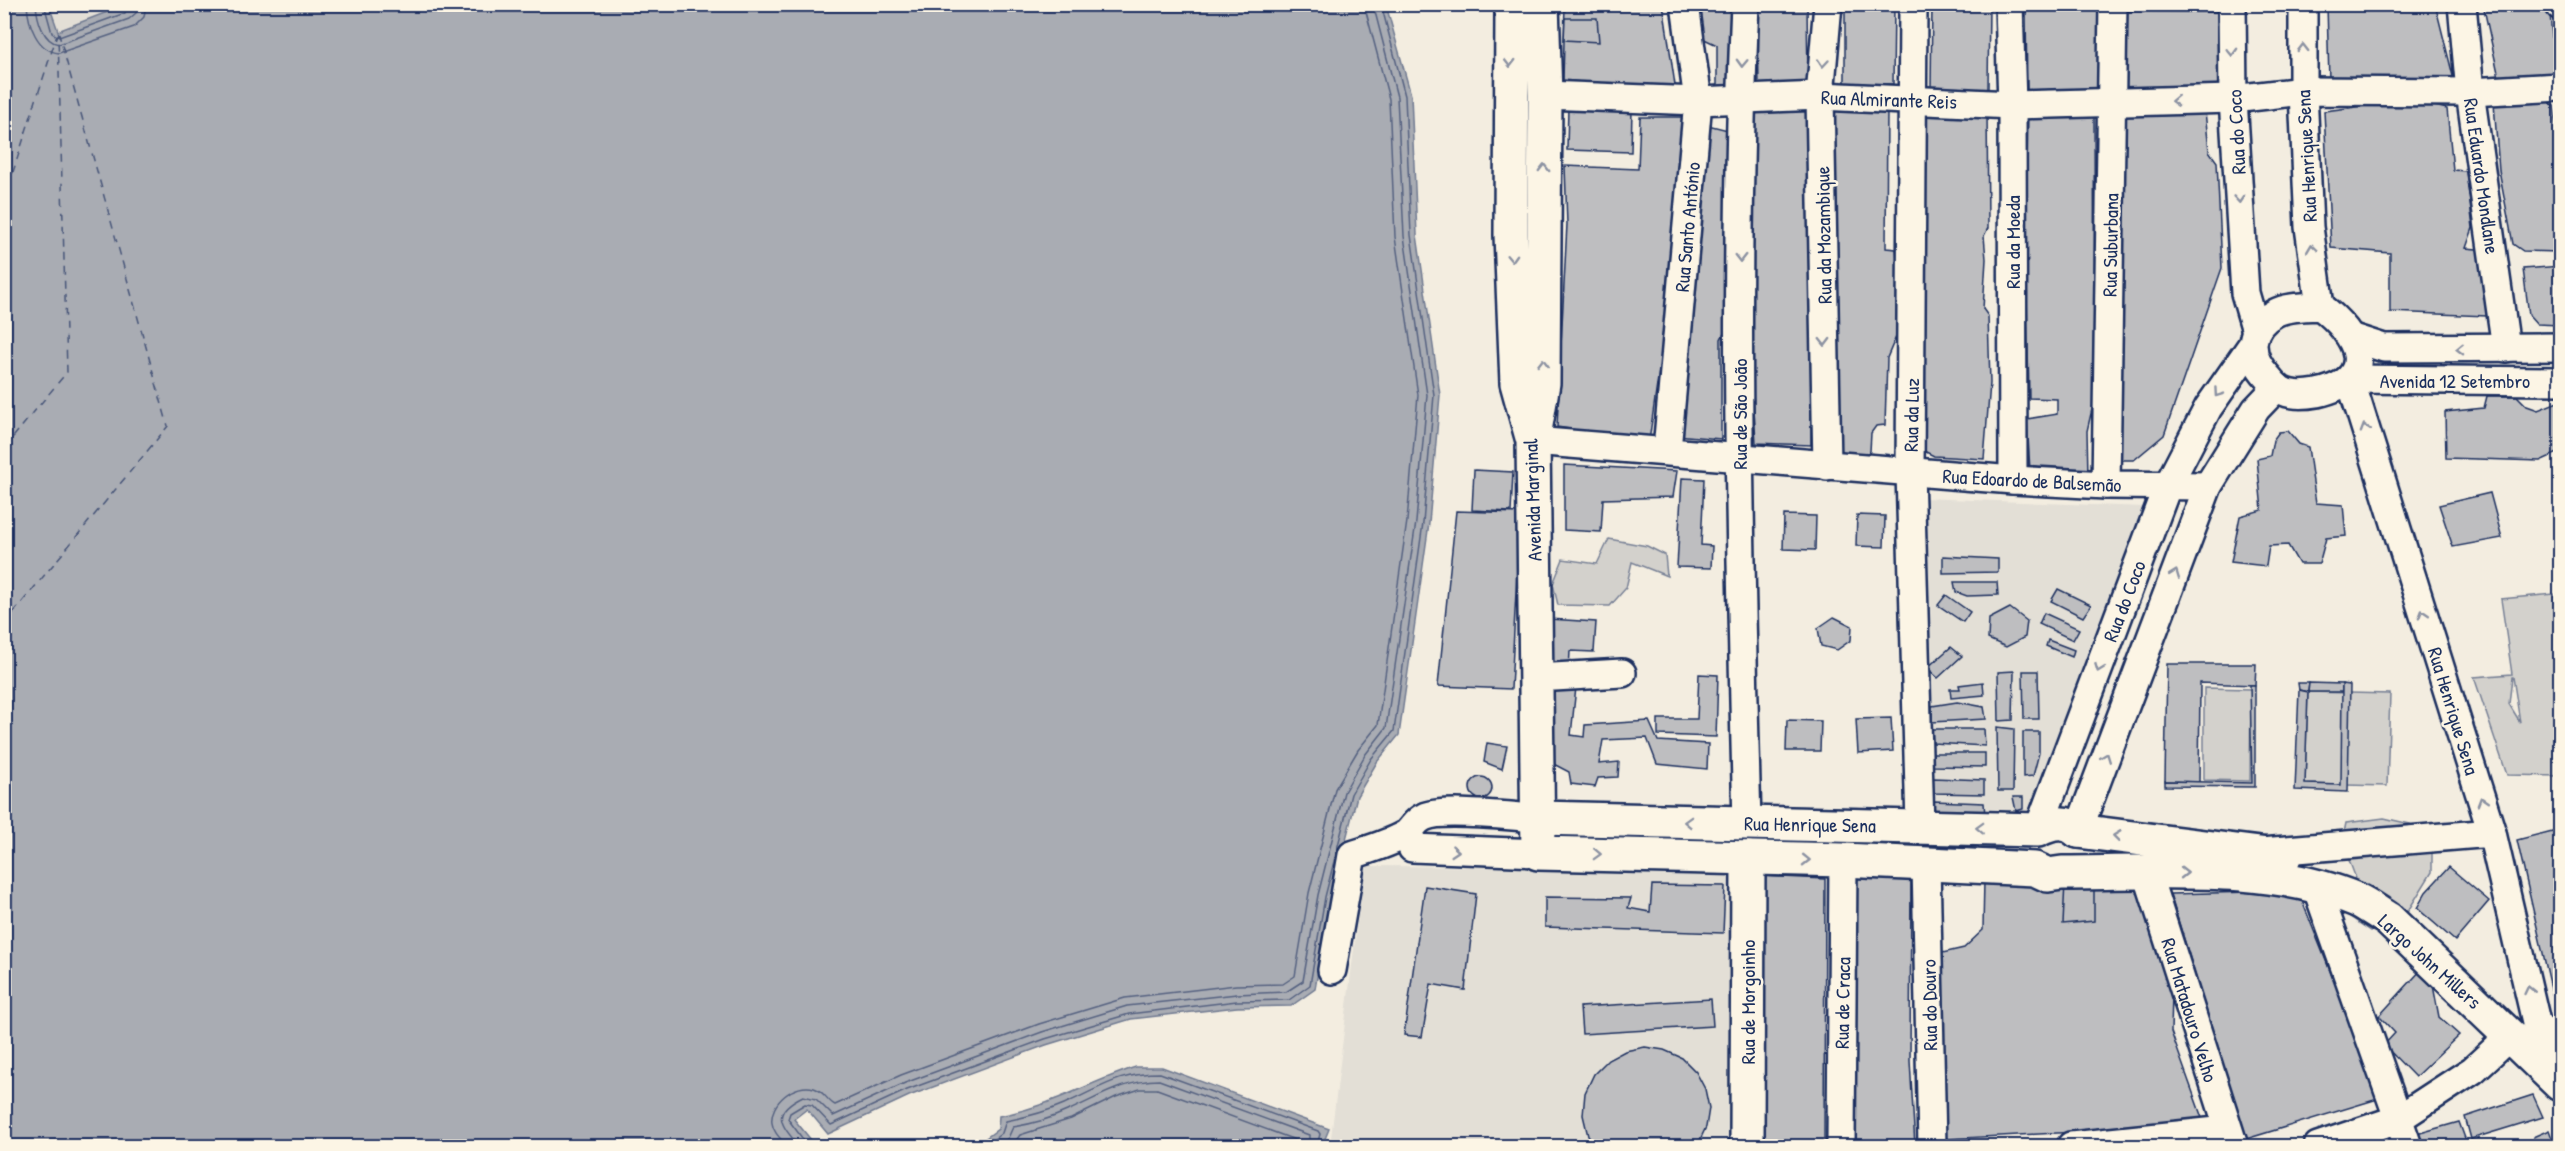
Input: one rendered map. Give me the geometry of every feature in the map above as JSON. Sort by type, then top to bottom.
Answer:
[{"type":"main road","name":"Avenida Marginal","points":[[1512,4],[1511,235],[1517,383],[1533,441],[1538,853]]},
{"type":"main road","points":[[1533,441],[1543,383],[1545,95],[1542,4]]},
{"type":"main road","name":"Rua Henrique Sena","points":[[1539,818],[2038,830],[2051,824],[2063,824],[2071,825],[2078,831]]},
{"type":"main road","name":"Rua do Coco","points":[[2038,830],[2028,854],[2049,871],[2076,859],[2079,845],[2078,831]]},
{"type":"main road","name":"Largo John Millers","points":[[2078,831],[2306,860],[2331,867],[2367,884],[2389,898],[2555,1046]]},
{"type":"main road","name":"Rua Henrique Sena","points":[[1538,853],[1843,861],[2049,871]]},
{"type":"main road","name":"Rua de Morgoinho","points":[[1747,1146],[1748,858]]},
{"type":"main road","name":"Largo John Millers","points":[[2049,871],[2223,873],[2275,877],[2316,886],[2359,900],[2388,919],[2560,1083]]},
{"type":"street","name":"Rua Santo António","points":[[1666,450],[1698,100],[1685,4]]},
{"type":"street","name":"Rua de São João","points":[[1745,4],[1741,99],[1738,459],[1747,824]]},
{"type":"street","name":"Rua da Mozambique","points":[[1827,466],[1820,96],[1828,4]]},
{"type":"street","name":"Rua da Luz","points":[[1913,4],[1910,472],[1920,826]]},
{"type":"street","name":"Rua da Moeda","points":[[2009,4],[2012,105],[2013,480]]},
{"type":"street","name":"Rua Suburbana","points":[[2106,485],[2113,4]]},
{"type":"street","name":"Rua do Coco","points":[[2038,830],[2167,487],[2208,408],[2254,338],[2245,293],[2233,99],[2232,4]]},
{"type":"street","name":"Rua Henrique Sena","points":[[2303,4],[2303,91],[2309,227],[2320,306]]},
{"type":"street","name":"Rua Eduardo Mondlane","points":[[2462,4],[2470,92],[2506,348]]},
{"type":"street","points":[[2303,91],[2470,92],[2560,87]]},
{"type":"street","name":"Rua Almirante Reis","points":[[1545,95],[1698,100],[1820,96],[2012,105],[2233,99],[2303,91]]},
{"type":"street","points":[[2320,306],[2335,317],[2353,338],[2358,359],[2350,379],[2331,390],[2304,395],[2283,392],[2257,365],[2254,338],[2277,312],[2299,307],[2320,306]]},
{"type":"street","name":"Avenida 12 Setembro","points":[[2353,338],[2384,348],[2560,347]]},
{"type":"street","name":"Rua Henrique Sena","points":[[2350,379],[2492,833],[2536,1022],[2555,1046]]},
{"type":"street","name":"Avenida 12 Setembro","points":[[2350,379],[2560,381]]},
{"type":"street","name":"Rua do Coco","points":[[2078,831],[2208,486],[2256,409],[2277,387]]},
{"type":"street","name":"Rua Edoardo de Balsemão","points":[[1533,441],[1666,450],[1738,459],[2013,480],[2167,487],[2208,486]]},
{"type":"street","points":[[1537,678],[1622,673]]},
{"type":"street","points":[[1332,970],[1340,913],[1352,855],[1407,834],[1413,824],[1425,816],[1459,813],[1539,818]]},
{"type":"street","points":[[2254,853],[2492,833]]},
{"type":"street","points":[[1407,834],[1412,848],[1538,853]]},
{"type":"street","name":"Rua de Craca","points":[[1841,1146],[1843,861]]},
{"type":"street","name":"Rua do Douro","points":[[1926,864],[1932,1146]]},
{"type":"street","name":"Rua Matadouro Velho","points":[[2148,873],[2231,1138]]},
{"type":"street","points":[[2316,886],[2408,1146]]},
{"type":"street","points":[[2318,1146],[2398,1119],[2473,1070],[2511,1035]]},
{"type":"street","points":[[2071,1146],[2231,1138]]},
{"type":"shaded area","points":[[128,4],[58,31],[49,5]]},
{"type":"shaded area","points":[[1923,498],[2144,507],[2031,819],[1930,813]]},
{"type":"shaded area","points":[[1609,539],[1647,546],[1665,555],[1667,576],[1632,562],[1626,588],[1610,606],[1558,605],[1553,584],[1563,559],[1597,564]]},
{"type":"shaded area","points":[[2554,594],[2560,635],[2560,776],[2507,775],[2474,677],[2512,674],[2501,599]],"holes":[[[2513,677],[2520,722],[2509,704]]]},
{"type":"shaded area","points":[[2204,688],[2251,689],[2250,781],[2204,780]]},
{"type":"shaded area","points":[[2308,692],[2390,694],[2387,786],[2305,784]]},
{"type":"shaded area","points":[[2384,818],[2410,824],[2432,845],[2432,872],[2408,911],[2385,934],[2371,931],[2347,915],[2355,876],[2342,842],[2346,823]]},
{"type":"shaded area","points":[[1364,866],[1734,868],[1730,1146],[1330,1146]]},
{"type":"water","points":[[128,4],[1386,5],[1411,95],[1417,235],[1440,395],[1429,523],[1399,735],[1377,762],[1357,796],[1331,898],[1315,989],[1291,1006],[1237,1007],[1131,1019],[1046,1045],[909,1096],[828,1134],[807,1109],[794,1119],[816,1146],[5,1146],[5,5],[49,5],[58,31]]},
{"type":"water","points":[[1136,1067],[1162,1067],[1329,1129],[1322,1146],[975,1146],[998,1129],[999,1116],[1035,1107]]},
{"type":"building","points":[[1565,4],[1663,4],[1676,92],[1563,80]]},
{"type":"building","points":[[1697,4],[1736,4],[1733,92],[1717,92],[1717,45],[1700,37]]},
{"type":"building","points":[[1758,4],[1807,4],[1808,87],[1759,92]]},
{"type":"building","points":[[1845,4],[1894,4],[1893,84],[1845,84]]},
{"type":"building","points":[[1932,4],[1989,4],[1988,89],[1931,89]]},
{"type":"building","points":[[2327,4],[2435,4],[2454,80],[2329,81]]},
{"type":"building","points":[[2483,4],[2549,4],[2556,79],[2500,82]]},
{"type":"building","points":[[2099,8],[2101,93],[2027,95],[2026,10]]},
{"type":"building","points":[[2125,11],[2221,12],[2220,91],[2124,90]]},
{"type":"building","points":[[1565,18],[1597,18],[1599,42],[1564,40]]},
{"type":"building","points":[[2539,95],[2554,106],[2560,168],[2560,252],[2523,251],[2513,244],[2499,170],[2494,103]]},
{"type":"building","points":[[1812,102],[1811,445],[1756,443],[1752,375],[1749,109]]},
{"type":"building","points":[[2425,104],[2447,109],[2453,170],[2466,171],[2473,228],[2466,248],[2488,250],[2487,316],[2390,312],[2390,253],[2331,248],[2324,111],[2374,105]]},
{"type":"building","points":[[1832,106],[1887,108],[1886,248],[1896,249],[1900,292],[1898,332],[1887,358],[1885,425],[1876,426],[1871,433],[1870,451],[1864,459],[1838,454]]},
{"type":"building","points":[[1568,107],[1632,109],[1631,152],[1567,150]]},
{"type":"building","points":[[2028,108],[2094,110],[2095,396],[2087,431],[2088,476],[2030,471],[2027,419],[2057,414],[2057,399],[2029,398],[2026,239]]},
{"type":"building","points":[[2118,108],[2205,111],[2209,151],[2217,162],[2222,268],[2164,435],[2134,460],[2114,460]]},
{"type":"building","points":[[1987,109],[1988,228],[1984,236],[1986,259],[1983,309],[1988,316],[1990,383],[1984,459],[1934,456],[1924,451],[1922,350],[1918,309],[1926,112]]},
{"type":"building","points":[[1640,117],[1683,117],[1668,307],[1649,441],[1557,427],[1567,224],[1565,166],[1638,169]]},
{"type":"building","points":[[1704,124],[1728,130],[1725,296],[1729,305],[1726,329],[1721,339],[1721,439],[1676,435]]},
{"type":"building","points":[[2560,266],[2560,325],[2537,324],[2529,315],[2523,269]]},
{"type":"building","points":[[2487,396],[2517,396],[2527,406],[2538,410],[2560,401],[2560,452],[2540,461],[2446,458],[2445,412],[2484,408]]},
{"type":"building","points":[[2288,431],[2299,444],[2308,447],[2316,503],[2343,505],[2346,536],[2326,538],[2319,564],[2299,564],[2288,545],[2269,546],[2266,566],[2231,562],[2240,516],[2262,510],[2257,459],[2270,456],[2273,440],[2279,432]]},
{"type":"building","points":[[1564,465],[1677,471],[1673,497],[1603,499],[1601,532],[1564,530]]},
{"type":"building","points":[[1474,470],[1513,472],[1511,512],[1472,510]]},
{"type":"building","points":[[1682,478],[1704,479],[1701,545],[1712,546],[1711,568],[1677,567]]},
{"type":"building","points":[[2490,493],[2502,538],[2453,547],[2439,505]]},
{"type":"building","points":[[1456,511],[1520,513],[1511,689],[1438,686]]},
{"type":"building","points":[[1784,515],[1816,516],[1815,550],[1783,549]]},
{"type":"building","points":[[1857,515],[1885,516],[1884,547],[1856,546]]},
{"type":"building","points":[[1943,556],[1998,559],[1998,572],[1943,573]]},
{"type":"building","points":[[1954,582],[1997,582],[1998,595],[1967,596],[1956,592]]},
{"type":"building","points":[[2058,589],[2091,605],[2083,617],[2051,601]]},
{"type":"building","points":[[1946,595],[1970,612],[1963,622],[1938,605]]},
{"type":"building","points":[[2010,608],[2027,621],[2025,637],[2006,647],[1988,639],[1989,619]]},
{"type":"building","points":[[2044,613],[2079,629],[2073,640],[2039,624]]},
{"type":"building","points":[[1834,617],[1852,626],[1851,640],[1837,650],[1821,646],[1818,628]]},
{"type":"building","points":[[1549,619],[1596,622],[1594,652],[1570,651],[1569,670],[1546,669]]},
{"type":"building","points":[[2048,640],[2074,650],[2072,657],[2046,646]]},
{"type":"building","points":[[1951,647],[1962,656],[1938,678],[1927,668]]},
{"type":"building","points":[[2167,664],[2256,664],[2255,685],[2200,683],[2199,782],[2165,781]]},
{"type":"building","points":[[2014,671],[2013,720],[1999,721],[1998,672]]},
{"type":"building","points":[[2023,671],[2038,671],[2039,719],[2024,719]]},
{"type":"building","points":[[1699,674],[1718,675],[1716,737],[1658,735],[1658,719],[1697,719]]},
{"type":"building","points":[[1983,682],[1984,695],[1951,698],[1950,689],[1960,689],[1959,685]]},
{"type":"building","points":[[2298,683],[2309,683],[2308,692],[2299,690]]},
{"type":"building","points":[[2309,683],[2342,684],[2342,692],[2308,692]]},
{"type":"building","points":[[2342,684],[2350,685],[2348,792],[2295,790],[2299,690],[2308,692],[2305,784],[2341,785]]},
{"type":"building","points":[[2250,685],[2255,685],[2255,787],[2165,786],[2165,781],[2252,783]]},
{"type":"building","points":[[1576,687],[1571,735],[1584,737],[1585,725],[1649,721],[1658,741],[1708,744],[1707,769],[1657,764],[1647,738],[1603,740],[1599,764],[1619,762],[1618,777],[1598,778],[1595,787],[1571,784],[1569,772],[1546,760],[1547,688]]},
{"type":"building","points":[[1957,702],[1984,707],[1986,719],[1932,722],[1932,706]]},
{"type":"building","points":[[1891,718],[1893,751],[1858,753],[1856,719]]},
{"type":"building","points":[[1787,720],[1821,721],[1820,751],[1786,751]]},
{"type":"building","points":[[1997,727],[2014,729],[2013,791],[1998,791]]},
{"type":"building","points":[[1932,729],[1984,729],[1985,746],[1933,743]]},
{"type":"building","points":[[2023,732],[2039,732],[2039,753],[2033,776],[2023,777]]},
{"type":"building","points":[[1487,743],[1507,746],[1502,769],[1484,762]]},
{"type":"building","points":[[1933,753],[1985,753],[1985,767],[1933,766]]},
{"type":"building","points":[[1481,777],[1489,780],[1492,788],[1489,796],[1481,799],[1473,796],[1470,788],[1473,780]]},
{"type":"building","points":[[1933,778],[1984,780],[1984,794],[1932,793]]},
{"type":"building","points":[[2013,797],[2023,797],[2023,809],[2016,811]]},
{"type":"building","points":[[1934,801],[1984,803],[1985,816],[1933,813]]},
{"type":"building","points":[[2560,829],[2560,1027],[2517,840]]},
{"type":"building","points":[[2449,867],[2489,901],[2455,941],[2417,908],[2426,892]]},
{"type":"building","points":[[1761,876],[1825,879],[1824,1146],[1762,1146]]},
{"type":"building","points":[[1854,877],[1911,878],[1910,1061],[1915,1146],[1851,1146]]},
{"type":"building","points":[[1984,880],[2139,884],[2172,992],[2171,1032],[2202,1118],[2131,1129],[1946,1139],[1938,954],[1964,948],[1983,930]]},
{"type":"building","points":[[2065,882],[2094,883],[2094,921],[2063,924]]},
{"type":"building","points":[[1652,885],[1725,886],[1723,933],[1545,927],[1545,897],[1631,898],[1628,908],[1650,912]]},
{"type":"building","points":[[1425,886],[1476,894],[1465,990],[1431,984],[1422,1037],[1404,1035]]},
{"type":"building","points":[[2298,891],[2381,1098],[2246,1139],[2170,894]]},
{"type":"building","points":[[2423,968],[2432,980],[2439,1017],[2459,1035],[2415,1077],[2384,1045],[2395,1033],[2379,1016]]},
{"type":"building","points":[[1711,999],[1713,1026],[1582,1034],[1580,1007]]},
{"type":"building","points":[[1645,1047],[1664,1050],[1682,1058],[1696,1072],[1705,1089],[1709,1108],[1706,1127],[1697,1146],[1596,1146],[1588,1136],[1583,1115],[1585,1093],[1594,1074],[1608,1060],[1625,1051]]},
{"type":"building","points":[[2533,1095],[2543,1117],[2471,1139],[2465,1117]]},
{"type":"building","points":[[2459,1122],[2466,1141],[2449,1146],[2417,1146],[2413,1135]]},
{"type":"building","points":[[2549,1130],[2555,1146],[2537,1146],[2533,1137]]},
{"type":"ferry route","points":[[4,624],[168,426],[58,31]]},
{"type":"ferry route","points":[[4,448],[67,372],[58,34]]},
{"type":"ferry route","points":[[4,200],[57,35]]}]
